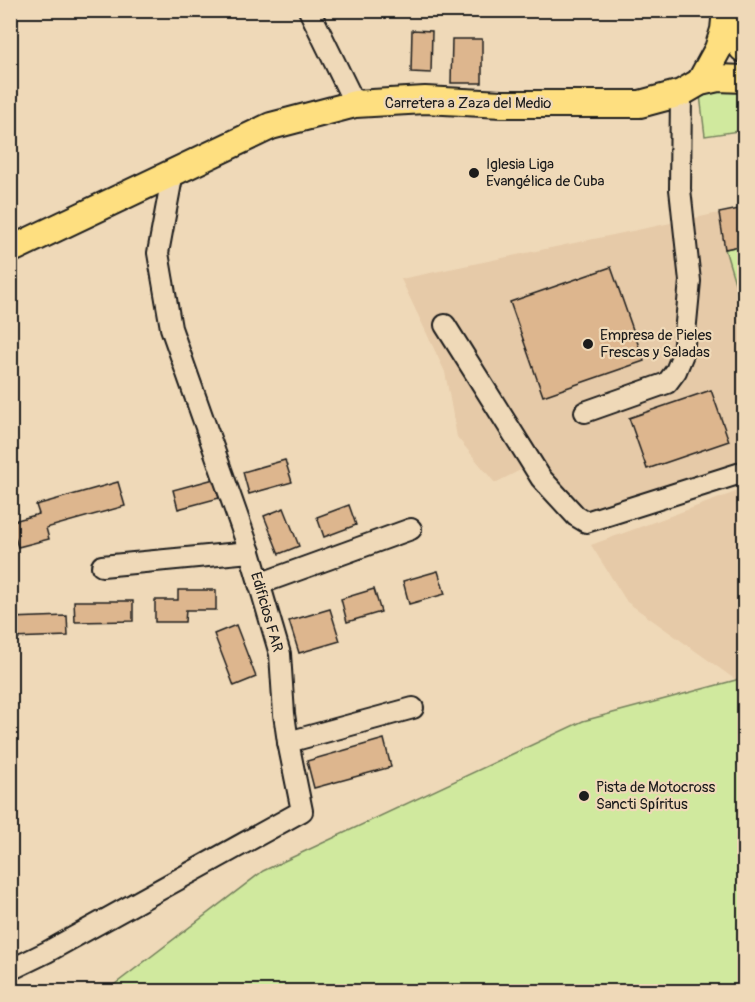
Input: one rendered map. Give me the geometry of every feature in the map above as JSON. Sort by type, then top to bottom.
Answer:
[{"type":"highway","points":[[729,10],[744,47]]},
{"type":"main road","points":[[691,88],[718,49],[729,10]]},
{"type":"main road","name":"Carretera a Zaza del Medio","points":[[10,250],[270,126],[355,104],[425,100],[502,104],[640,104],[717,78],[744,79]]},
{"type":"street","points":[[309,10],[355,104]]},
{"type":"street","points":[[585,412],[667,383],[676,371],[683,354],[690,281],[680,189],[691,88]]},
{"type":"street","name":"Edificios FAR","points":[[10,970],[47,952],[302,811],[284,714],[280,654],[250,552],[171,327],[158,253],[173,172]]},
{"type":"street","points":[[445,325],[541,478],[576,516],[586,522],[744,472]]},
{"type":"street","points":[[259,584],[411,529]]},
{"type":"street","points":[[102,566],[250,552]]},
{"type":"street","points":[[288,742],[413,708]]},
{"type":"shaded area","name":"Empresa de Pieles Frescas y Saladas","points":[[719,213],[725,249],[744,316],[744,461],[593,511],[574,504],[540,460],[495,483],[457,437],[445,372],[401,279]]},
{"type":"shaded area","points":[[744,489],[744,675],[736,680],[627,602],[591,545]]},
{"type":"green space","points":[[717,88],[736,91],[744,95],[744,166],[738,131],[705,136],[700,95]]},
{"type":"green space","points":[[744,245],[744,279],[735,283],[725,249]]},
{"type":"green space","name":"Pista de Motocross Sancti Spíritus","points":[[744,675],[744,991],[106,991],[263,871],[583,721],[736,680]]},
{"type":"building","points":[[412,30],[432,31],[431,73],[411,72]]},
{"type":"building","points":[[452,39],[482,39],[482,83],[451,83]]},
{"type":"building","points":[[744,208],[744,245],[725,249],[719,213]]},
{"type":"building","points":[[611,267],[644,361],[543,396],[510,302]]},
{"type":"building","points":[[711,390],[729,441],[647,469],[629,418]]},
{"type":"building","points":[[285,460],[292,482],[249,494],[243,472]]},
{"type":"building","points":[[214,479],[219,498],[178,509],[173,490]]},
{"type":"building","points":[[118,482],[125,506],[46,528],[49,539],[18,547],[10,522],[39,514],[36,505]]},
{"type":"building","points":[[349,505],[356,525],[324,537],[317,517]]},
{"type":"building","points":[[284,508],[299,546],[279,554],[264,516]]},
{"type":"building","points":[[438,571],[445,594],[409,604],[403,581]]},
{"type":"building","points":[[374,589],[381,612],[347,622],[341,599]]},
{"type":"building","points":[[178,590],[216,590],[216,610],[186,610],[185,622],[155,622],[155,600],[178,600]]},
{"type":"building","points":[[74,601],[133,601],[133,621],[75,622]]},
{"type":"building","points":[[330,609],[340,641],[299,653],[289,621]]},
{"type":"building","points":[[67,616],[68,636],[11,638],[10,618]]},
{"type":"building","points":[[236,625],[256,677],[234,686],[214,634]]},
{"type":"building","points":[[384,739],[391,767],[314,788],[307,761]]},
{"type":"place","name":"Iglesia Liga Evangélica de Cuba","points":[[474,173]]},
{"type":"place","name":"Empresa de Pieles Frescas y Saladas","points":[[588,344]]},
{"type":"place","name":"Pista de Motocross Sancti Spíritus","points":[[584,796]]}]
